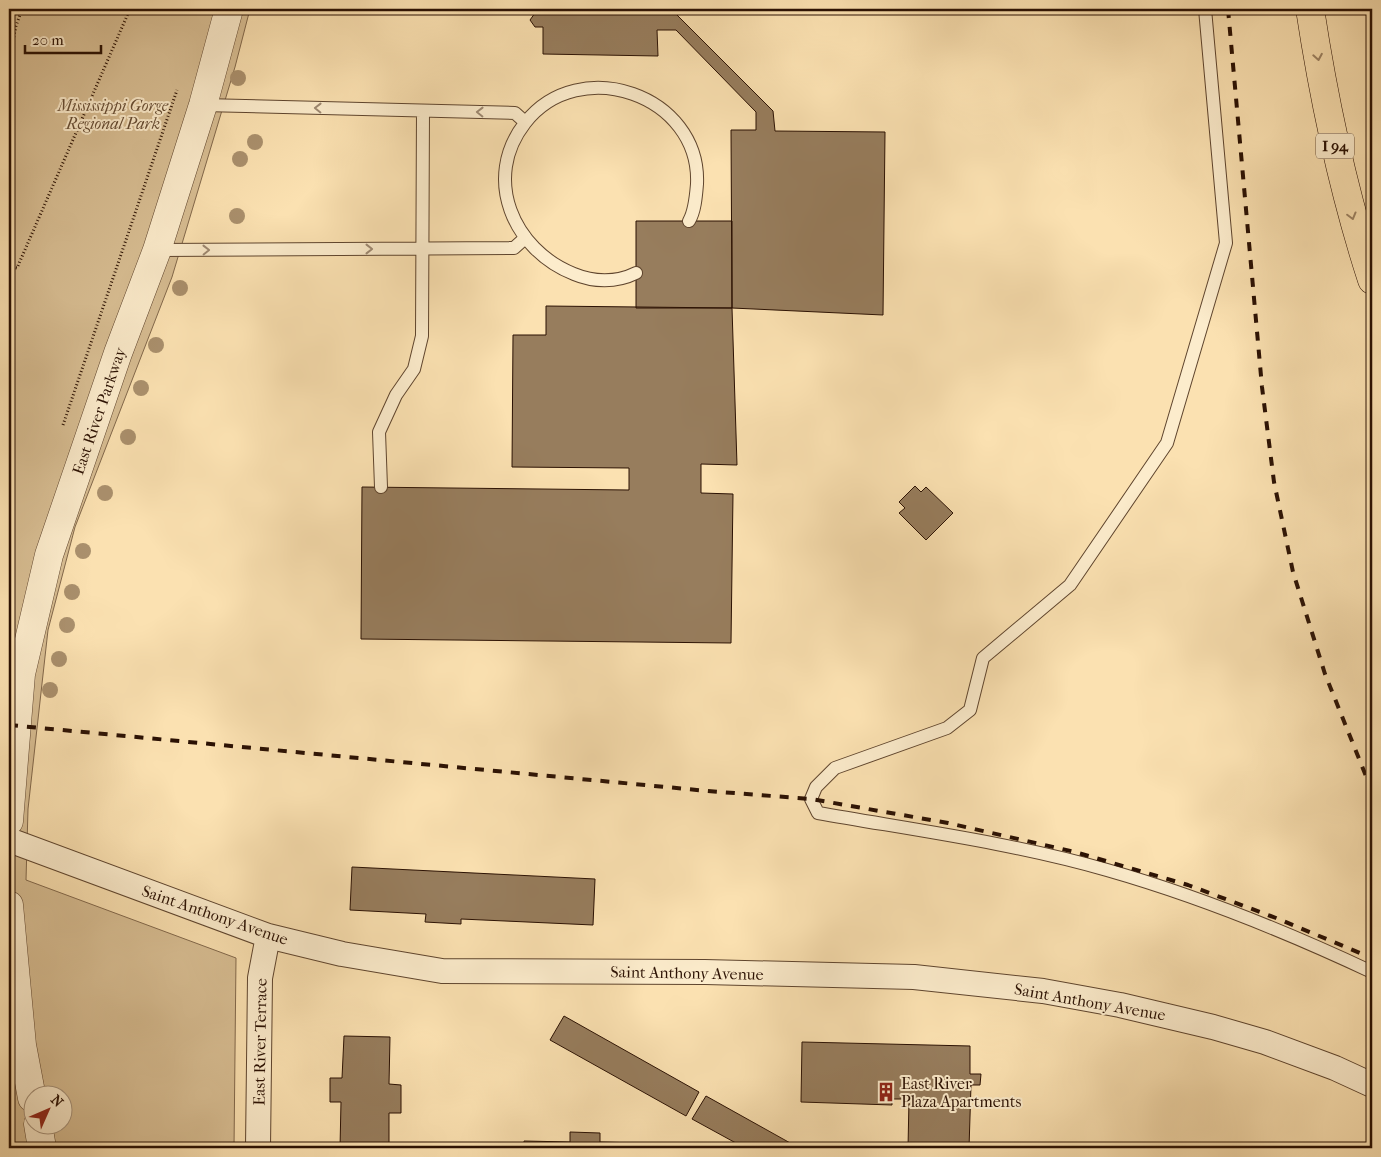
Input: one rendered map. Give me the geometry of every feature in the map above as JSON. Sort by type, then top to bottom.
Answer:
[{"type":"highway","name":"I 94","points":[[1310,9],[1324,95],[1343,180],[1372,280]]},
{"type":"street","name":"East River Parkway","points":[[9,822],[22,674],[49,555],[118,353],[158,250],[203,106],[229,9]]},
{"type":"street","name":"Saint Anthony Avenue","points":[[9,840],[268,936],[342,954],[442,971],[705,972],[914,977],[1044,991],[1120,1005],[1213,1027],[1309,1058],[1372,1084]]},
{"type":"street","points":[[9,905],[22,1045],[29,1084]]},
{"type":"street","name":"East River Terrace","points":[[258,1148],[260,978],[268,936]]},
{"type":"street","points":[[40,1134],[42,1148]]},
{"type":"lane","points":[[1205,9],[1226,243],[1168,443],[1070,585],[983,658],[970,710],[947,728],[835,768],[816,787],[811,799],[818,813],[1022,850],[1107,870],[1214,905],[1372,972]]},
{"type":"lane","points":[[636,273],[614,280],[587,280],[563,270],[542,257],[524,239],[513,218],[506,194],[506,168],[512,144],[525,122],[543,106],[564,93],[589,89],[613,88],[637,94],[659,106],[677,123],[689,145],[697,170],[696,195],[689,221]]},
{"type":"lane","points":[[203,106],[515,113],[525,122]]},
{"type":"lane","points":[[381,487],[379,432],[396,394],[414,369],[422,336],[423,110]]},
{"type":"lane","points":[[158,250],[514,248],[524,239]]},
{"type":"path","points":[[9,60],[16,26],[22,9]]},
{"type":"path","points":[[9,266],[17,268],[130,9]]},
{"type":"green space","name":"Mississippi Gorge Regional Park","points":[[9,9],[250,9],[235,67],[172,277],[75,527],[48,630],[28,809],[26,880],[236,958],[234,1148],[9,1148]]},
{"type":"building","points":[[543,9],[658,9],[658,13],[676,14],[773,111],[775,131],[885,132],[883,315],[732,308],[731,130],[756,130],[756,112],[676,30],[657,30],[658,56],[543,54],[543,27],[535,27],[530,20],[535,13],[543,11]]},
{"type":"building","points":[[636,221],[732,221],[732,308],[636,308]]},
{"type":"building","points":[[546,306],[732,308],[737,465],[701,464],[701,493],[733,494],[731,643],[361,639],[362,487],[629,490],[629,468],[512,467],[513,335],[546,335]]},
{"type":"building","points":[[915,486],[921,492],[926,487],[953,513],[926,540],[899,513],[905,508],[899,502]]},
{"type":"building","points":[[352,867],[595,879],[593,925],[461,919],[461,924],[425,922],[426,914],[350,910]]},
{"type":"building","points":[[564,1016],[699,1092],[686,1116],[550,1040]]},
{"type":"building","points":[[344,1036],[390,1037],[389,1084],[401,1085],[401,1113],[389,1113],[389,1148],[340,1148],[341,1102],[330,1102],[330,1078],[342,1078]]},
{"type":"building","name":"East River Plaza Apartments","points":[[802,1042],[970,1046],[970,1074],[981,1074],[980,1085],[971,1085],[969,1148],[908,1148],[909,1099],[892,1099],[892,1105],[801,1102]]},
{"type":"building","points":[[706,1096],[792,1144],[788,1148],[745,1148],[692,1119]]},
{"type":"building","points":[[570,1132],[600,1133],[600,1142],[639,1143],[638,1148],[524,1148],[524,1141],[570,1142]]},
{"type":"railway","points":[[1228,9],[1262,387],[1274,482],[1293,572],[1325,674],[1372,791]]},
{"type":"railway","points":[[9,725],[811,799],[948,823],[1075,852],[1188,885],[1276,918],[1372,958]]},
{"type":"place","name":"East River Plaza Apartments","points":[[886,1092]]}]
